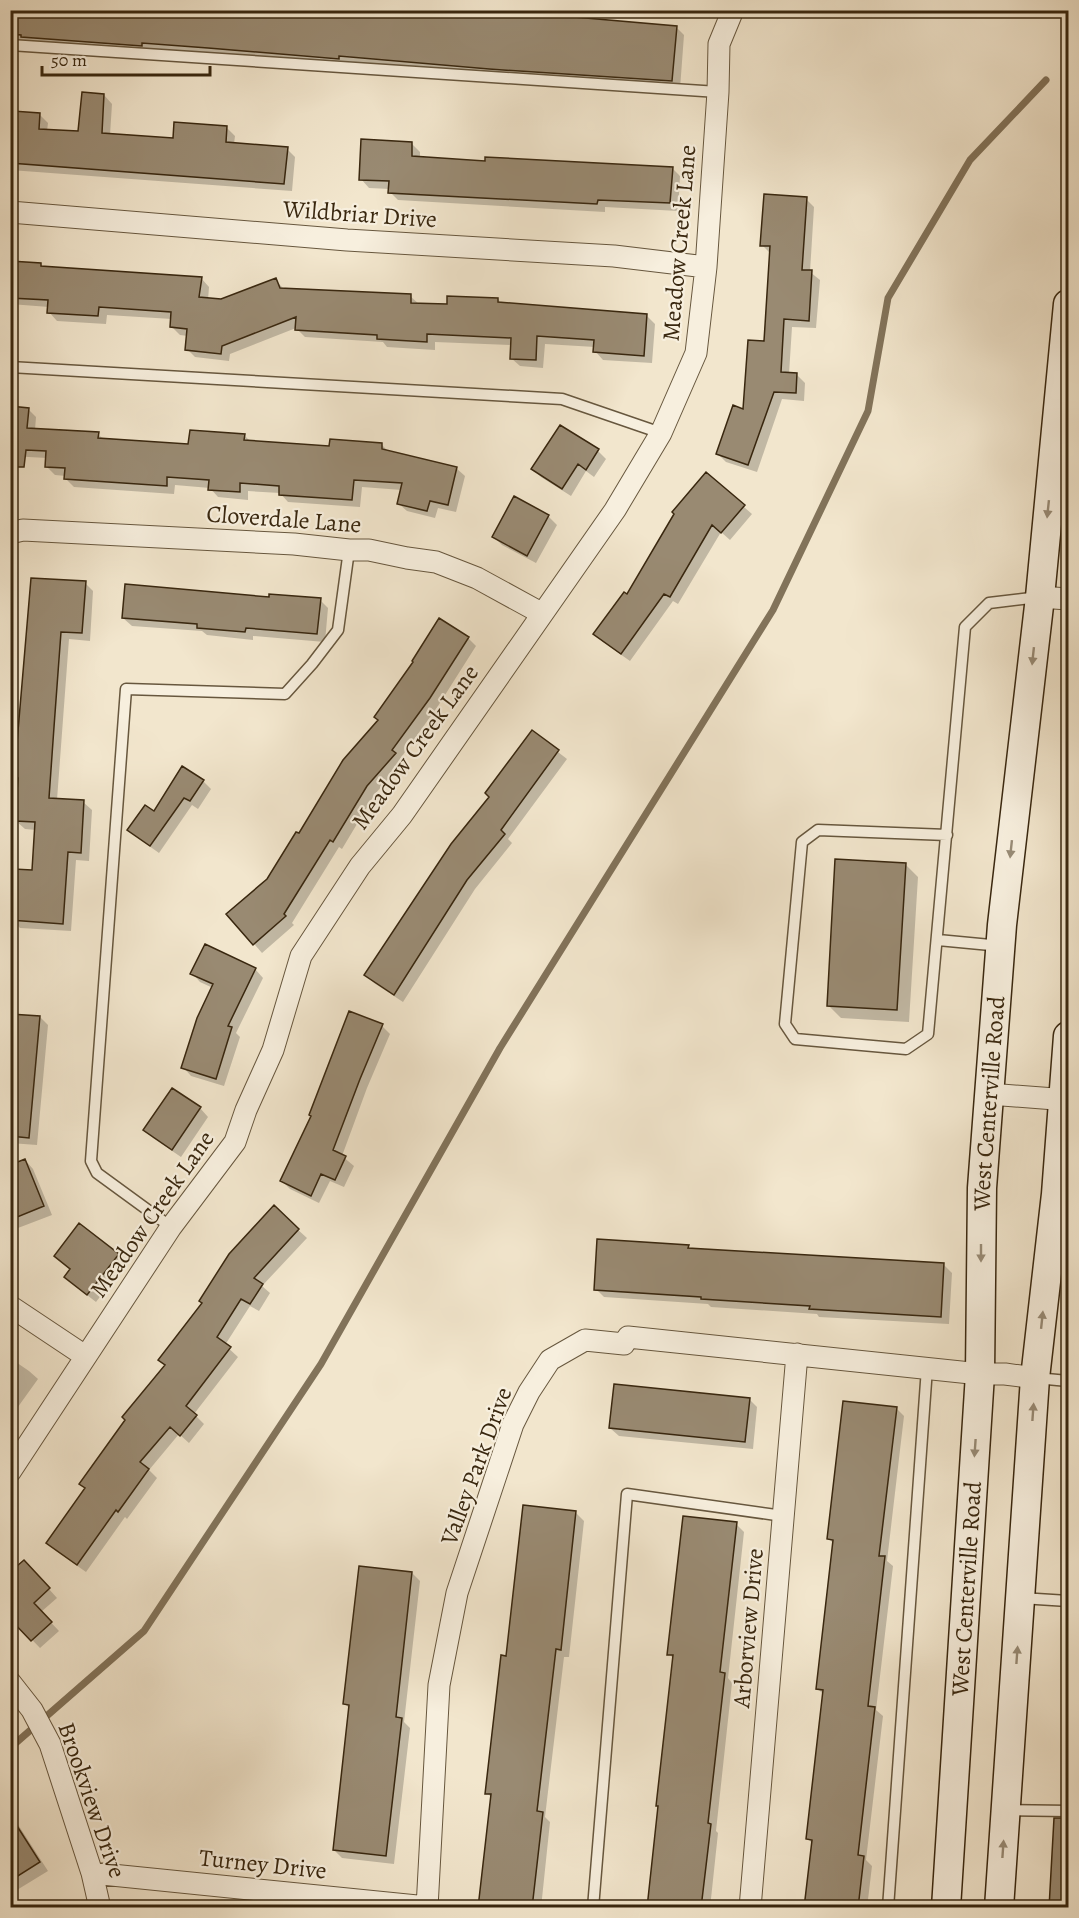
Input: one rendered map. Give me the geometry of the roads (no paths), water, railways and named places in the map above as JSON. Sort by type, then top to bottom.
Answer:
[{"type":"main road","name":"West Centerville Road","points":[[946,1908],[980,1374],[982,1188],[989,1094],[1001,946],[1040,597],[1068,304]]},
{"type":"main road","points":[[999,1908],[1035,1378],[1061,1204],[1068,1036]]},
{"type":"street","name":"Meadow Creek Lane","points":[[10,1472],[171,1227],[235,1142],[246,1110],[273,1050],[302,956],[360,866],[402,815],[615,510],[661,433],[696,353],[706,267],[719,45],[733,10]]},
{"type":"street","name":"Wildbriar Drive","points":[[10,212],[346,240],[614,256],[706,267]]},
{"type":"street","name":"Cloverdale Lane","points":[[10,533],[23,530],[294,543],[349,550],[369,550],[436,562],[477,578],[541,613]]},
{"type":"street","points":[[1040,597],[1068,598]]},
{"type":"street","points":[[989,1094],[1066,1100]]},
{"type":"street","points":[[10,1306],[85,1356]]},
{"type":"street","name":"Valley Park Drive","points":[[427,1907],[439,1685],[457,1593],[513,1424],[529,1392],[550,1360],[585,1340],[624,1344],[628,1337],[1035,1378]]},
{"type":"street","name":"Arborview Drive","points":[[750,1908],[797,1354]]},
{"type":"street","name":"Brookview Drive","points":[[11,1682],[32,1710],[50,1744],[92,1873],[100,1908]]},
{"type":"street","name":"Turney Drive","points":[[92,1873],[271,1899],[427,1907]]},
{"type":"lane","points":[[10,45],[718,92]]},
{"type":"lane","points":[[10,367],[562,399],[661,433]]},
{"type":"lane","points":[[171,1227],[97,1173],[92,1161],[126,689],[285,694],[338,630],[349,550]]},
{"type":"lane","points":[[947,835],[818,830],[802,842],[785,1023],[795,1039],[906,1048],[928,1034],[938,940],[965,627],[989,603],[1040,597]]},
{"type":"lane","points":[[938,940],[1001,946]]},
{"type":"lane","points":[[888,1908],[927,1368]]},
{"type":"lane","points":[[1035,1378],[1068,1381]]},
{"type":"lane","points":[[593,1908],[627,1494],[783,1516]]},
{"type":"lane","points":[[1020,1598],[1068,1601]]},
{"type":"lane","points":[[1006,1810],[1068,1811]]},
{"type":"waterway","points":[[10,1748],[144,1631],[321,1364],[500,1048],[773,610],[868,411],[888,298],[970,160],[1046,80]]}]
